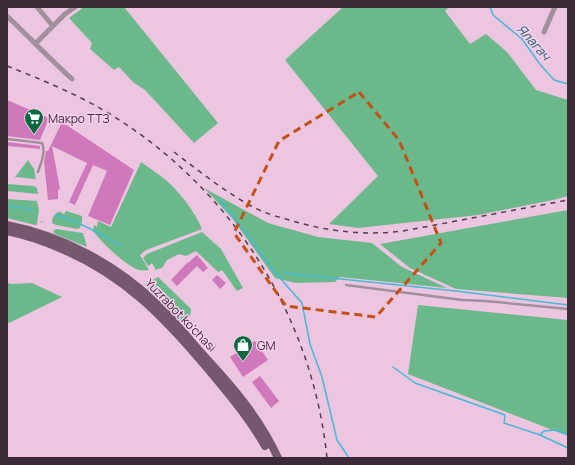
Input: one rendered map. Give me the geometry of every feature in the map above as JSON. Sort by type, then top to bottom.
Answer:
[{"type":"main road","name":"Yuzrabot ko'chasi","points":[[7,225],[76,248],[110,267],[136,286],[186,335],[240,397],[261,427],[278,458]]},
{"type":"main road","name":"Yuzrabot ko'chasi","points":[[7,231],[43,238],[96,265],[124,284],[148,304],[177,334],[230,395],[252,424],[272,458]]},
{"type":"street","points":[[37,7],[53,26]]},
{"type":"street","points":[[36,43],[65,14],[75,7]]},
{"type":"street","points":[[544,32],[555,7]]},
{"type":"street","points":[[7,16],[72,79]]},
{"type":"lane","points":[[7,139],[42,143],[44,147],[43,155],[38,172]]},
{"type":"lane","points":[[346,285],[462,300],[568,309]]},
{"type":"path","points":[[30,224],[35,226],[46,220]]},
{"type":"highlighted area","points":[[359,92],[399,140],[441,243],[376,317],[286,306],[234,233],[279,141]]},
{"type":"green space","points":[[84,7],[124,7],[218,123],[194,143],[145,90],[133,82],[119,67],[114,70],[90,49],[92,43],[69,18]]},
{"type":"green space","points":[[343,7],[449,7],[445,11],[470,44],[486,34],[507,52],[536,90],[568,100],[568,196],[478,215],[358,228],[329,224],[378,176],[285,60]]},
{"type":"green space","points":[[28,160],[34,169],[36,179],[15,177]]},
{"type":"green space","points":[[141,162],[164,178],[172,186],[192,210],[202,229],[146,250],[140,255],[149,270],[139,270],[128,264],[108,247],[93,231],[94,225],[97,227],[98,221],[111,227]]},
{"type":"green space","points":[[7,184],[34,186],[37,188],[38,194],[7,191]]},
{"type":"green space","points":[[204,188],[268,223],[318,237],[372,243],[402,267],[447,288],[340,277],[335,282],[296,283],[275,278],[232,218]]},
{"type":"green space","points":[[7,199],[37,201],[39,210],[37,223],[35,225],[7,218]]},
{"type":"green space","points":[[568,210],[568,298],[456,289],[410,268],[380,244]]},
{"type":"green space","points":[[61,211],[60,212],[64,214],[66,211],[82,216],[80,228],[77,229],[52,223],[54,215]]},
{"type":"green space","points":[[56,229],[83,233],[87,247],[55,234],[53,231]]},
{"type":"green space","points":[[202,232],[221,249],[243,288],[237,291],[222,270],[218,272],[196,251],[186,256],[179,254],[167,260],[162,268],[155,270],[152,263],[148,266],[143,258],[147,254]]},
{"type":"green space","points":[[158,277],[191,309],[190,316],[183,324],[144,285]]},
{"type":"green space","points":[[7,282],[10,284],[32,283],[62,297],[9,323],[7,322]]},
{"type":"green space","points":[[418,305],[568,320],[568,436],[408,374]]},
{"type":"building","points":[[7,100],[49,118],[40,140],[7,136]]},
{"type":"building","points":[[62,122],[134,170],[110,225],[88,216],[107,171],[93,165],[75,205],[69,202],[87,163],[52,146],[60,189],[58,190],[58,199],[48,200],[44,162],[46,151],[48,151]]},
{"type":"building","points":[[7,142],[40,146],[40,149],[7,146]]},
{"type":"building","points":[[197,255],[208,268],[203,272],[197,266],[177,286],[171,280]]},
{"type":"building","points":[[217,275],[226,283],[220,289],[212,280]]},
{"type":"building","points":[[255,341],[268,360],[243,377],[230,357]]},
{"type":"building","points":[[260,376],[279,401],[271,408],[252,382]]},
{"type":"waterway","name":"Ялагач","points":[[490,7],[493,15],[522,39],[539,63],[554,80],[568,84]]},
{"type":"waterway","points":[[219,199],[272,269],[302,303],[310,344],[322,377],[337,440],[349,458]]},
{"type":"waterway","points":[[7,206],[32,209]]},
{"type":"waterway","points":[[56,215],[90,228],[121,246]]},
{"type":"waterway","points":[[283,273],[456,291],[568,305]]},
{"type":"waterway","points":[[393,367],[415,383],[505,415],[504,423],[540,435],[568,448]]},
{"type":"waterway","points":[[540,435],[544,431],[555,430],[568,434]]},
{"type":"railway","points":[[7,66],[87,101],[144,137],[186,172],[223,211],[255,255],[282,302],[303,351],[318,404],[327,458]]},
{"type":"railway","points":[[174,152],[221,187],[264,212],[315,227],[358,233],[403,231],[568,200]]},
{"type":"place","name":"Макро ТТЗ","points":[[34,135]]},
{"type":"place","name":"GM","points":[[243,362]]}]
